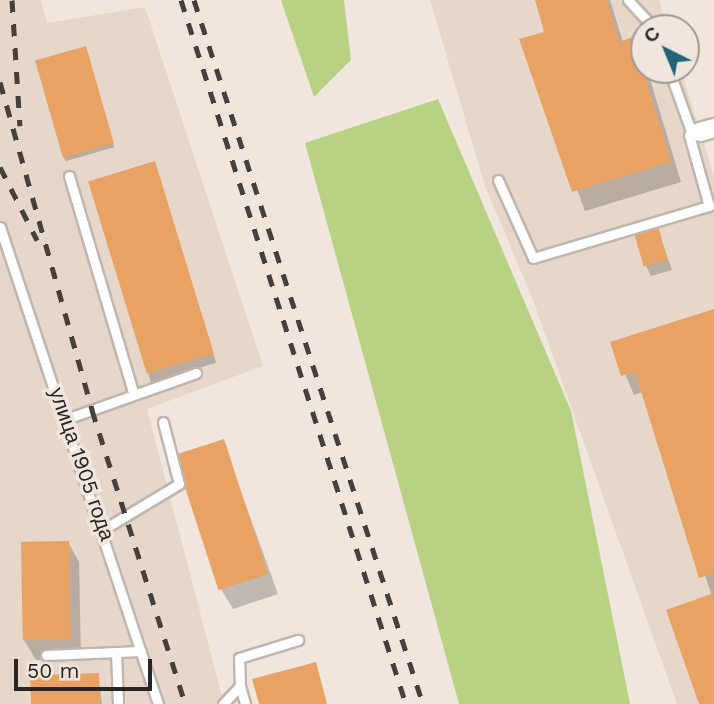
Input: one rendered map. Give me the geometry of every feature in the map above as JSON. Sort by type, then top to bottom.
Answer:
[{"type":"lane","points":[[628,0],[641,14]]},
{"type":"lane","points":[[498,180],[533,258],[709,206],[701,131],[676,84]]},
{"type":"lane","points":[[69,176],[134,395]]},
{"type":"lane","name":"улица 1905 года","points":[[0,227],[104,529],[158,704]]},
{"type":"lane","points":[[66,419],[196,373]]},
{"type":"lane","points":[[104,529],[179,484],[163,422]]},
{"type":"lane","points":[[246,704],[240,685],[239,657],[298,640]]},
{"type":"lane","points":[[46,654],[141,651]]},
{"type":"lane","points":[[117,652],[118,704]]},
{"type":"lane","points":[[223,704],[240,685]]},
{"type":"shaded area","points":[[0,0],[41,0],[47,23],[145,7],[263,366],[147,409],[224,704],[0,704]]},
{"type":"shaded area","points":[[430,0],[659,0],[664,14],[630,14],[630,84],[685,84],[714,176],[714,704],[677,704],[533,300],[485,186]]},
{"type":"green space","points":[[281,0],[344,0],[351,60],[314,97]]},
{"type":"green space","points":[[438,99],[571,411],[630,704],[459,704],[305,143]]},
{"type":"building","points":[[535,0],[607,0],[619,42],[630,38],[630,84],[647,84],[671,162],[572,192],[519,39],[544,32]]},
{"type":"building","points":[[86,46],[114,143],[63,158],[35,61]]},
{"type":"building","points":[[155,161],[214,353],[147,374],[88,181]]},
{"type":"building","points":[[658,226],[668,260],[644,267],[634,233]]},
{"type":"building","points":[[714,309],[714,573],[699,578],[635,372],[621,376],[610,342]]},
{"type":"building","points":[[224,439],[268,574],[218,590],[175,455]]},
{"type":"building","points":[[69,541],[71,639],[23,640],[21,542]]},
{"type":"building","points":[[714,593],[714,704],[699,704],[666,610]]},
{"type":"building","points":[[316,662],[327,704],[259,704],[252,679]]},
{"type":"building","points":[[99,673],[100,704],[31,704],[30,675]]},
{"type":"railway","points":[[12,0],[20,126]]},
{"type":"railway","points":[[181,0],[406,704]]},
{"type":"railway","points":[[194,0],[423,704]]},
{"type":"railway","points":[[0,82],[92,410],[185,704]]},
{"type":"railway","points":[[0,167],[37,240]]}]
